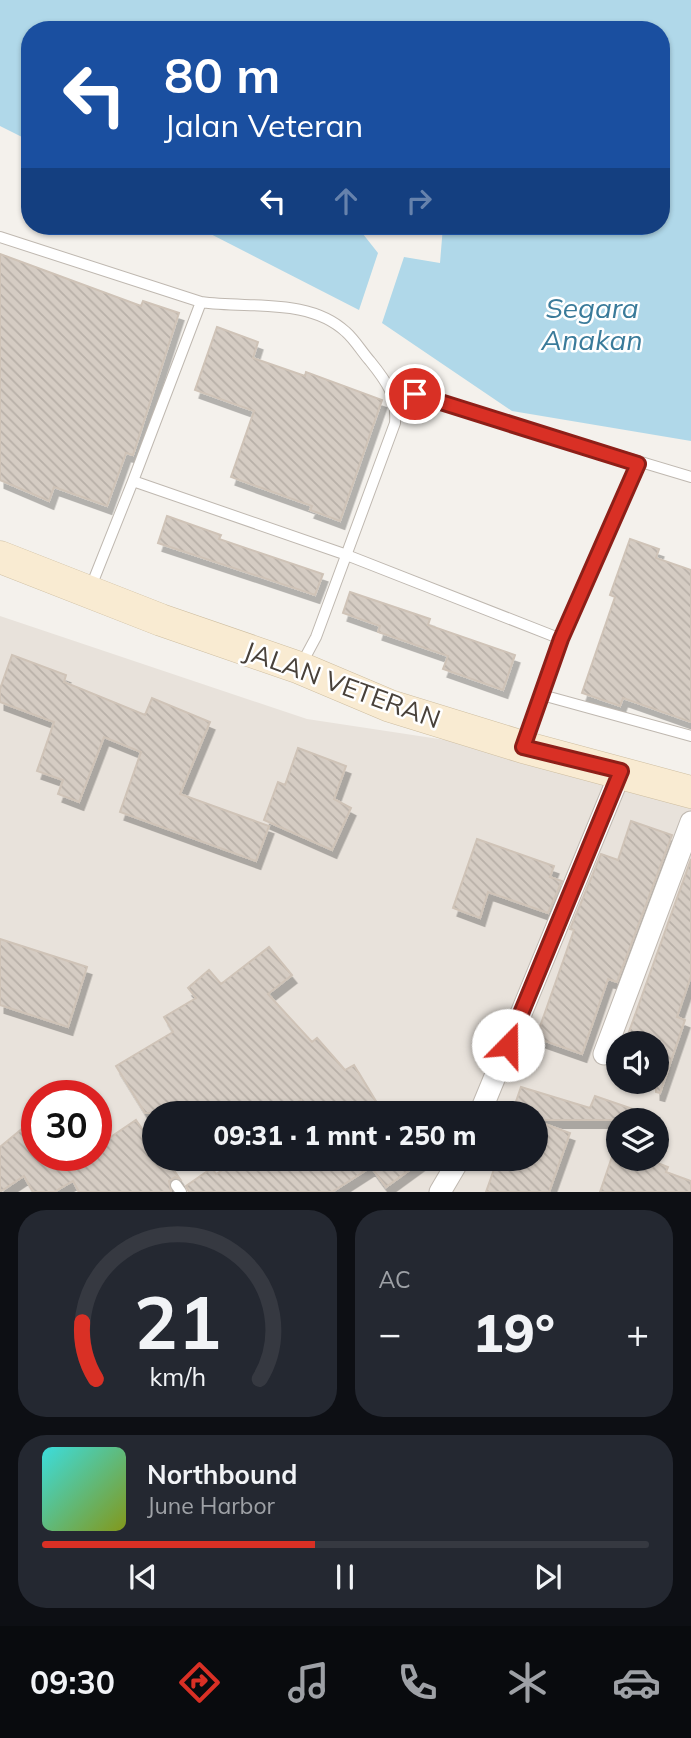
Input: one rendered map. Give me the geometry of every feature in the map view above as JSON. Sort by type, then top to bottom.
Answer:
[{"type":"main road","name":"JALAN VETERAN","points":[[0,557],[161,620],[300,668],[390,706],[523,747],[621,771],[691,792]]},
{"type":"street","points":[[485,1101],[621,771]]},
{"type":"street","points":[[604,1054],[691,822]]},
{"type":"street","points":[[440,1192],[452,1171]]},
{"type":"lane","points":[[0,237],[201,302],[299,309],[319,314],[345,331],[390,387],[396,407],[395,424],[344,554],[316,636],[300,668]]},
{"type":"lane","points":[[90,592],[201,302]]},
{"type":"lane","points":[[390,387],[638,464],[691,477]]},
{"type":"lane","points":[[523,747],[561,639],[638,464]]},
{"type":"lane","points":[[133,481],[344,554],[561,639]]},
{"type":"lane","points":[[542,695],[691,736]]},
{"type":"shaded area","points":[[0,616],[307,719],[691,777],[691,1192],[0,1192]]},
{"type":"water","name":"Segara Anakan","points":[[0,0],[691,0],[691,441],[512,411],[382,323],[404,257],[440,263],[442,235],[670,235],[670,21],[21,21],[21,136],[0,126]]},
{"type":"water","points":[[213,235],[364,235],[378,253],[359,310]]},
{"type":"building","points":[[0,254],[141,306],[143,301],[179,313],[133,455],[126,453],[107,506],[54,487],[49,501],[0,480]]},
{"type":"building","points":[[217,327],[258,342],[253,358],[305,376],[306,372],[382,400],[340,521],[310,510],[312,506],[231,477],[254,411],[195,390]]},
{"type":"building","points":[[167,516],[221,535],[219,539],[323,574],[315,595],[158,543]]},
{"type":"building","points":[[630,539],[659,549],[656,558],[691,570],[691,722],[623,698],[620,706],[582,693],[615,597],[610,595]]},
{"type":"building","points":[[350,592],[430,619],[428,625],[515,655],[503,690],[443,669],[448,656],[378,632],[380,626],[343,613]]},
{"type":"building","points":[[12,655],[66,675],[64,682],[145,715],[152,698],[210,722],[180,794],[269,826],[256,861],[120,812],[141,752],[104,737],[79,802],[58,794],[63,780],[37,771],[54,722],[0,702],[0,689]]},
{"type":"building","points":[[298,748],[346,766],[334,799],[351,808],[332,850],[264,820],[278,782],[285,785]]},
{"type":"building","points":[[631,821],[672,835],[617,982],[608,979],[582,1054],[536,1038],[574,930],[570,929],[601,854],[618,860]]},
{"type":"building","points":[[477,839],[554,866],[550,877],[562,881],[548,913],[488,892],[480,918],[453,908]]},
{"type":"building","points":[[691,859],[691,976],[677,1017],[685,1020],[669,1067],[669,1031],[629,1031]]},
{"type":"building","points":[[0,939],[87,967],[68,1027],[0,1005]]},
{"type":"building","points":[[269,947],[292,975],[268,994],[312,1042],[317,1038],[345,1070],[354,1065],[376,1101],[142,1101],[142,1108],[116,1066],[173,1032],[164,1017],[196,998],[188,988],[209,970],[221,984]]},
{"type":"building","points":[[521,1087],[590,1108],[595,1096],[630,1108],[606,1108],[606,1120],[548,1120],[548,1101],[516,1101]]},
{"type":"building","points":[[136,1120],[142,1129],[142,1171],[174,1171],[180,1179],[175,1177],[169,1181],[171,1192],[79,1192],[73,1181],[54,1192],[33,1192],[24,1176],[0,1192],[0,1147],[21,1130],[21,1171],[112,1171],[112,1136]]},
{"type":"building","points":[[548,1125],[570,1133],[549,1192],[486,1192],[493,1171],[548,1171]]},
{"type":"building","points":[[208,1171],[214,1171],[216,1174],[221,1171],[365,1171],[332,1192],[189,1192],[186,1186]]},
{"type":"building","points":[[374,1171],[408,1171],[386,1187]]},
{"type":"building","points":[[607,1171],[666,1171],[691,1181],[691,1192],[600,1192]]},
{"type":"route","points":[[415,394],[638,464],[561,639],[523,747],[621,771],[508,1045]]}]
